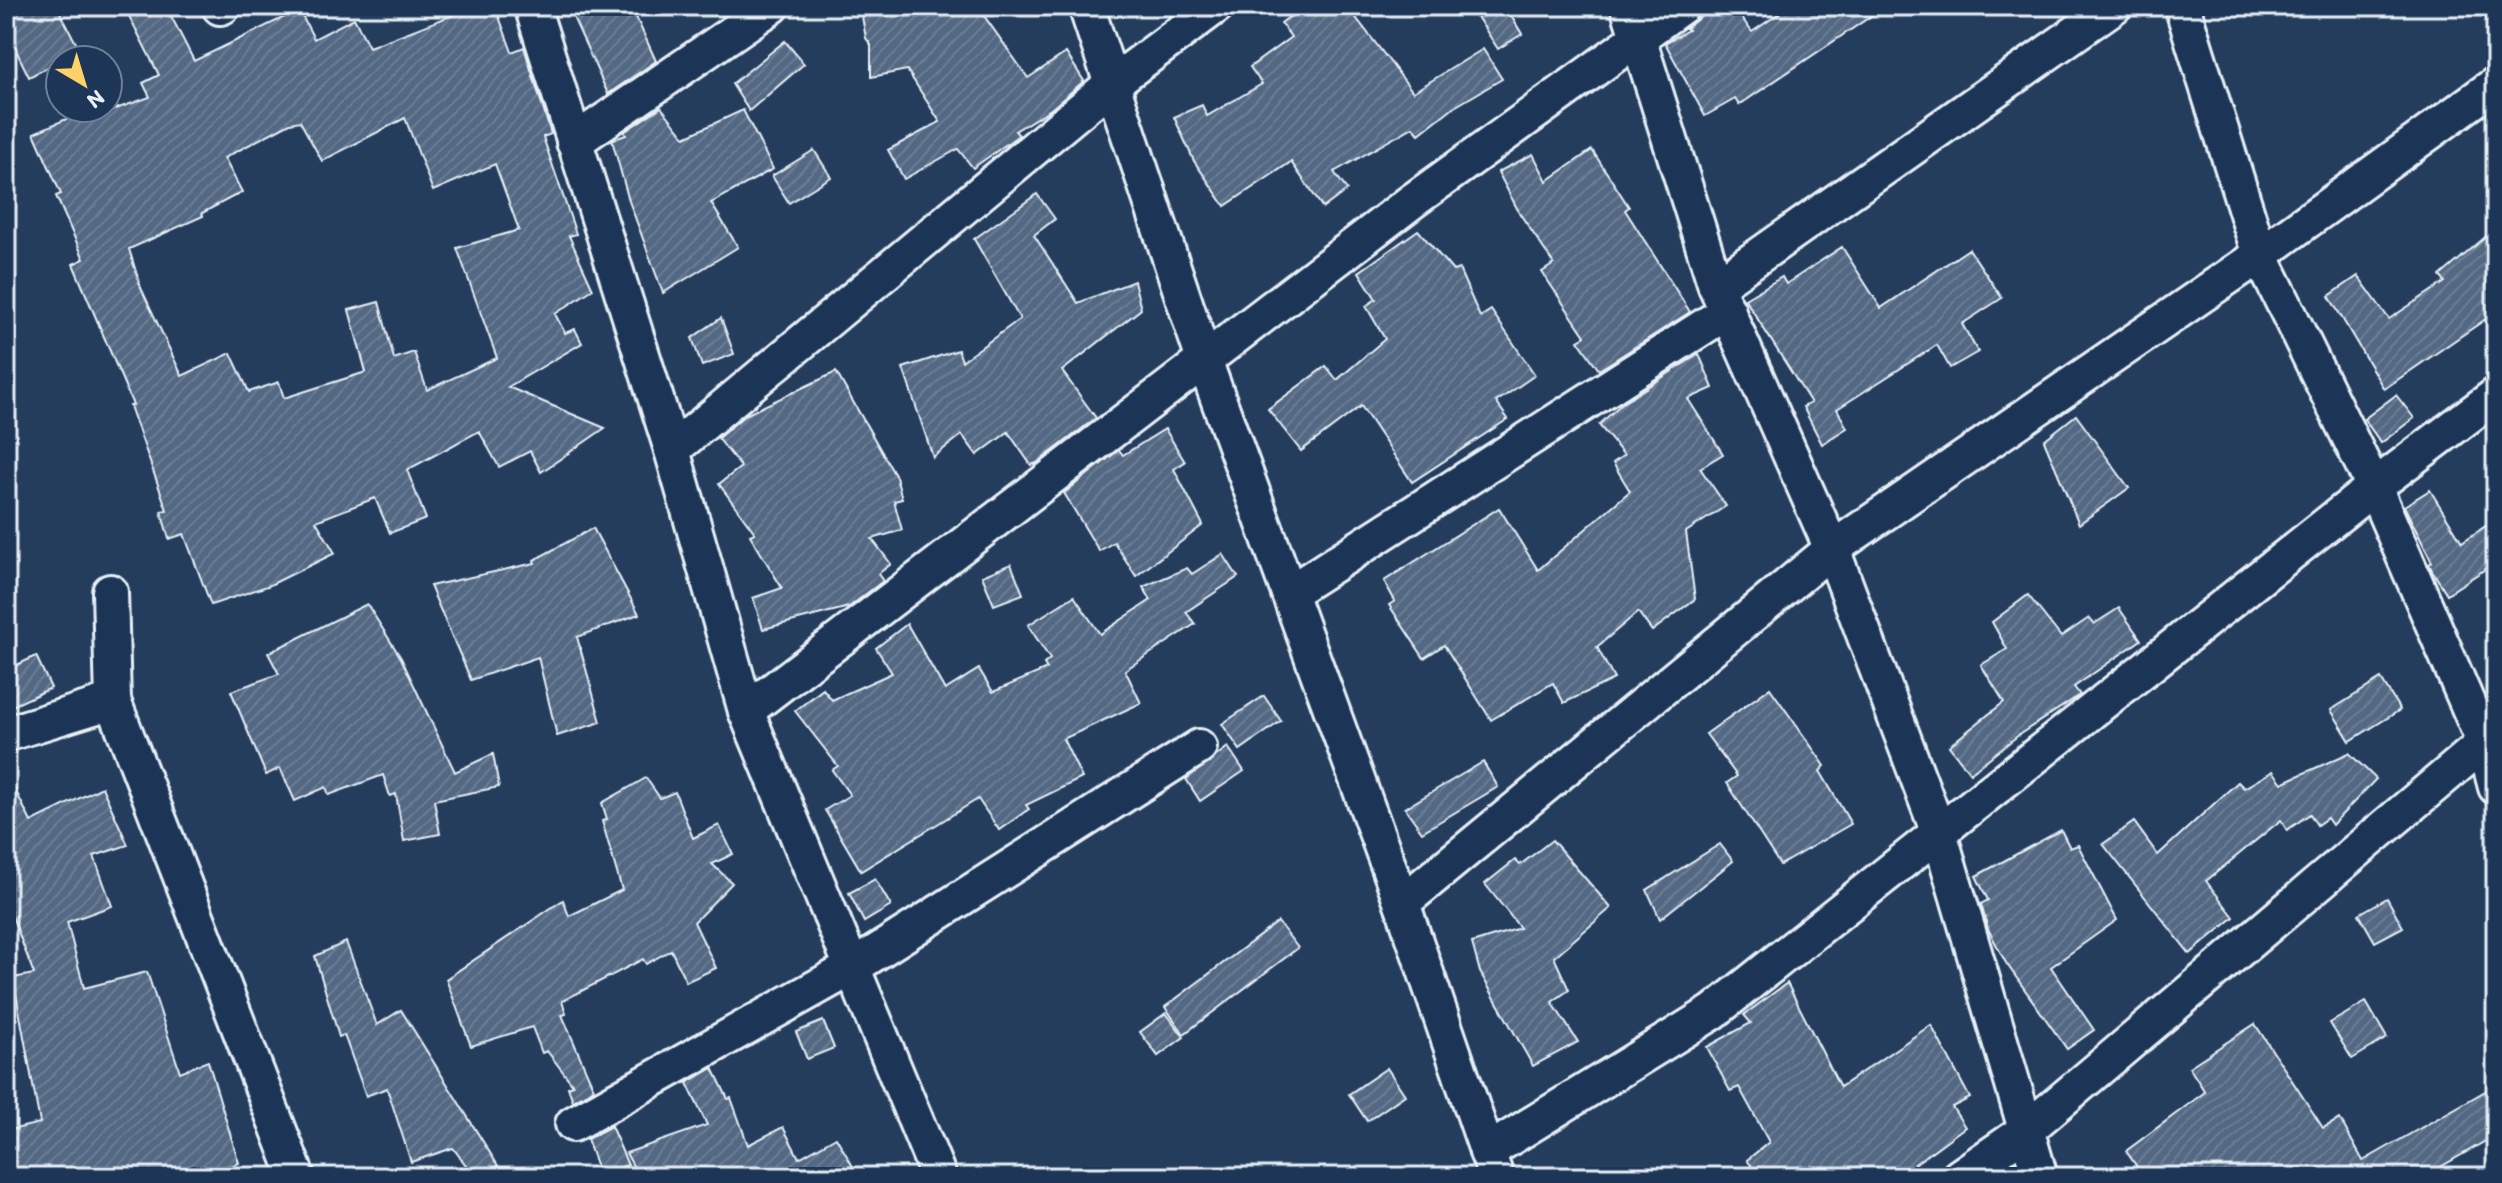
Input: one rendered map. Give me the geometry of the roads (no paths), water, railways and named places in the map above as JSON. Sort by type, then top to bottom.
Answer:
[{"type":"street","points":[[532,6],[672,450],[746,711],[939,1177]]},
{"type":"street","points":[[574,142],[772,6]]},
{"type":"street","points":[[1086,6],[1204,360],[1402,903],[1492,1165],[1713,1012],[1940,836],[2374,487],[2496,395]]},
{"type":"street","points":[[672,450],[1113,83],[1216,6]]},
{"type":"street","points":[[746,711],[1204,360],[1632,21],[1682,6]]},
{"type":"street","points":[[1289,593],[1722,299],[2114,6]]},
{"type":"street","points":[[2182,6],[2260,255],[2374,487],[2490,737],[2496,787]]},
{"type":"street","points":[[1632,21],[1722,299],[1832,549],[1940,836],[2024,1132],[2040,1177]]},
{"type":"street","points":[[1402,903],[1832,549],[2260,255],[2496,84]]},
{"type":"street","points":[[110,592],[113,701],[297,1177]]},
{"type":"street","points":[[6,734],[113,701]]},
{"type":"street","points":[[1959,1177],[2024,1132],[2490,737]]},
{"type":"street","points":[[573,1124],[853,967],[1199,747]]}]
